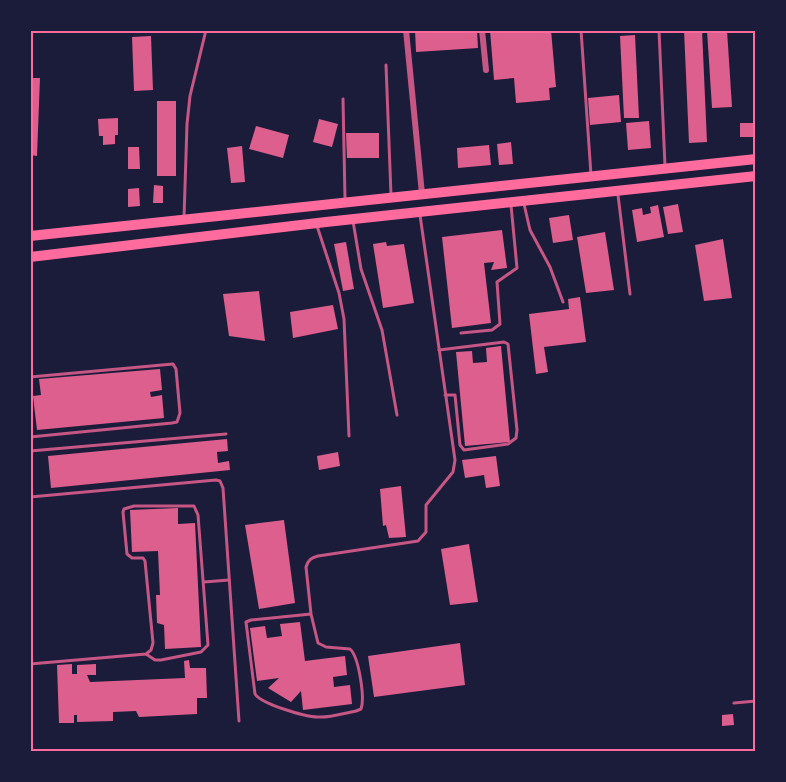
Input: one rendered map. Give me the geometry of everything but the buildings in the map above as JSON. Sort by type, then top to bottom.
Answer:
[{"type":"main road","points":[[30,236],[756,159]]},
{"type":"main road","points":[[30,257],[316,223],[756,176]]},
{"type":"street","points":[[406,30],[422,194]]},
{"type":"street","points":[[482,30],[486,70]]},
{"type":"lane","points":[[184,220],[190,96],[206,30]]},
{"type":"lane","points":[[581,30],[591,176]]},
{"type":"lane","points":[[659,30],[665,168]]},
{"type":"lane","points":[[386,65],[391,197]]},
{"type":"lane","points":[[343,99],[345,202]]},
{"type":"lane","points":[[617,191],[630,294]]},
{"type":"lane","points":[[524,201],[530,230],[550,267],[563,302]]},
{"type":"lane","points":[[461,333],[492,330],[500,324],[497,282],[518,268],[511,202]]},
{"type":"lane","points":[[311,614],[246,622],[255,694],[262,701],[317,717],[356,711],[361,708],[363,699],[356,656],[350,649],[322,646],[316,638],[306,567],[312,558],[411,543],[423,537],[426,526],[426,505],[450,478],[455,465],[419,212]]},
{"type":"lane","points":[[353,219],[361,269],[382,330],[397,415]]},
{"type":"lane","points":[[316,223],[339,293],[344,319],[349,436]]},
{"type":"lane","points":[[439,350],[504,342],[508,344],[516,438],[508,444],[464,450],[460,445],[455,395],[445,395]]},
{"type":"lane","points":[[30,377],[173,364],[176,369],[180,413],[177,422],[172,423],[30,437]]},
{"type":"lane","points":[[30,451],[226,434]]},
{"type":"lane","points":[[30,497],[216,480],[220,482],[223,488],[239,721]]},
{"type":"lane","points":[[30,664],[146,654],[151,650],[153,643],[145,561],[143,558],[132,558],[127,554],[124,509],[134,506],[188,504],[198,510],[208,645],[206,649],[192,654],[161,660],[155,660],[146,654]]},
{"type":"lane","points":[[204,582],[229,579]]},
{"type":"lane","points":[[734,703],[756,701]]}]
